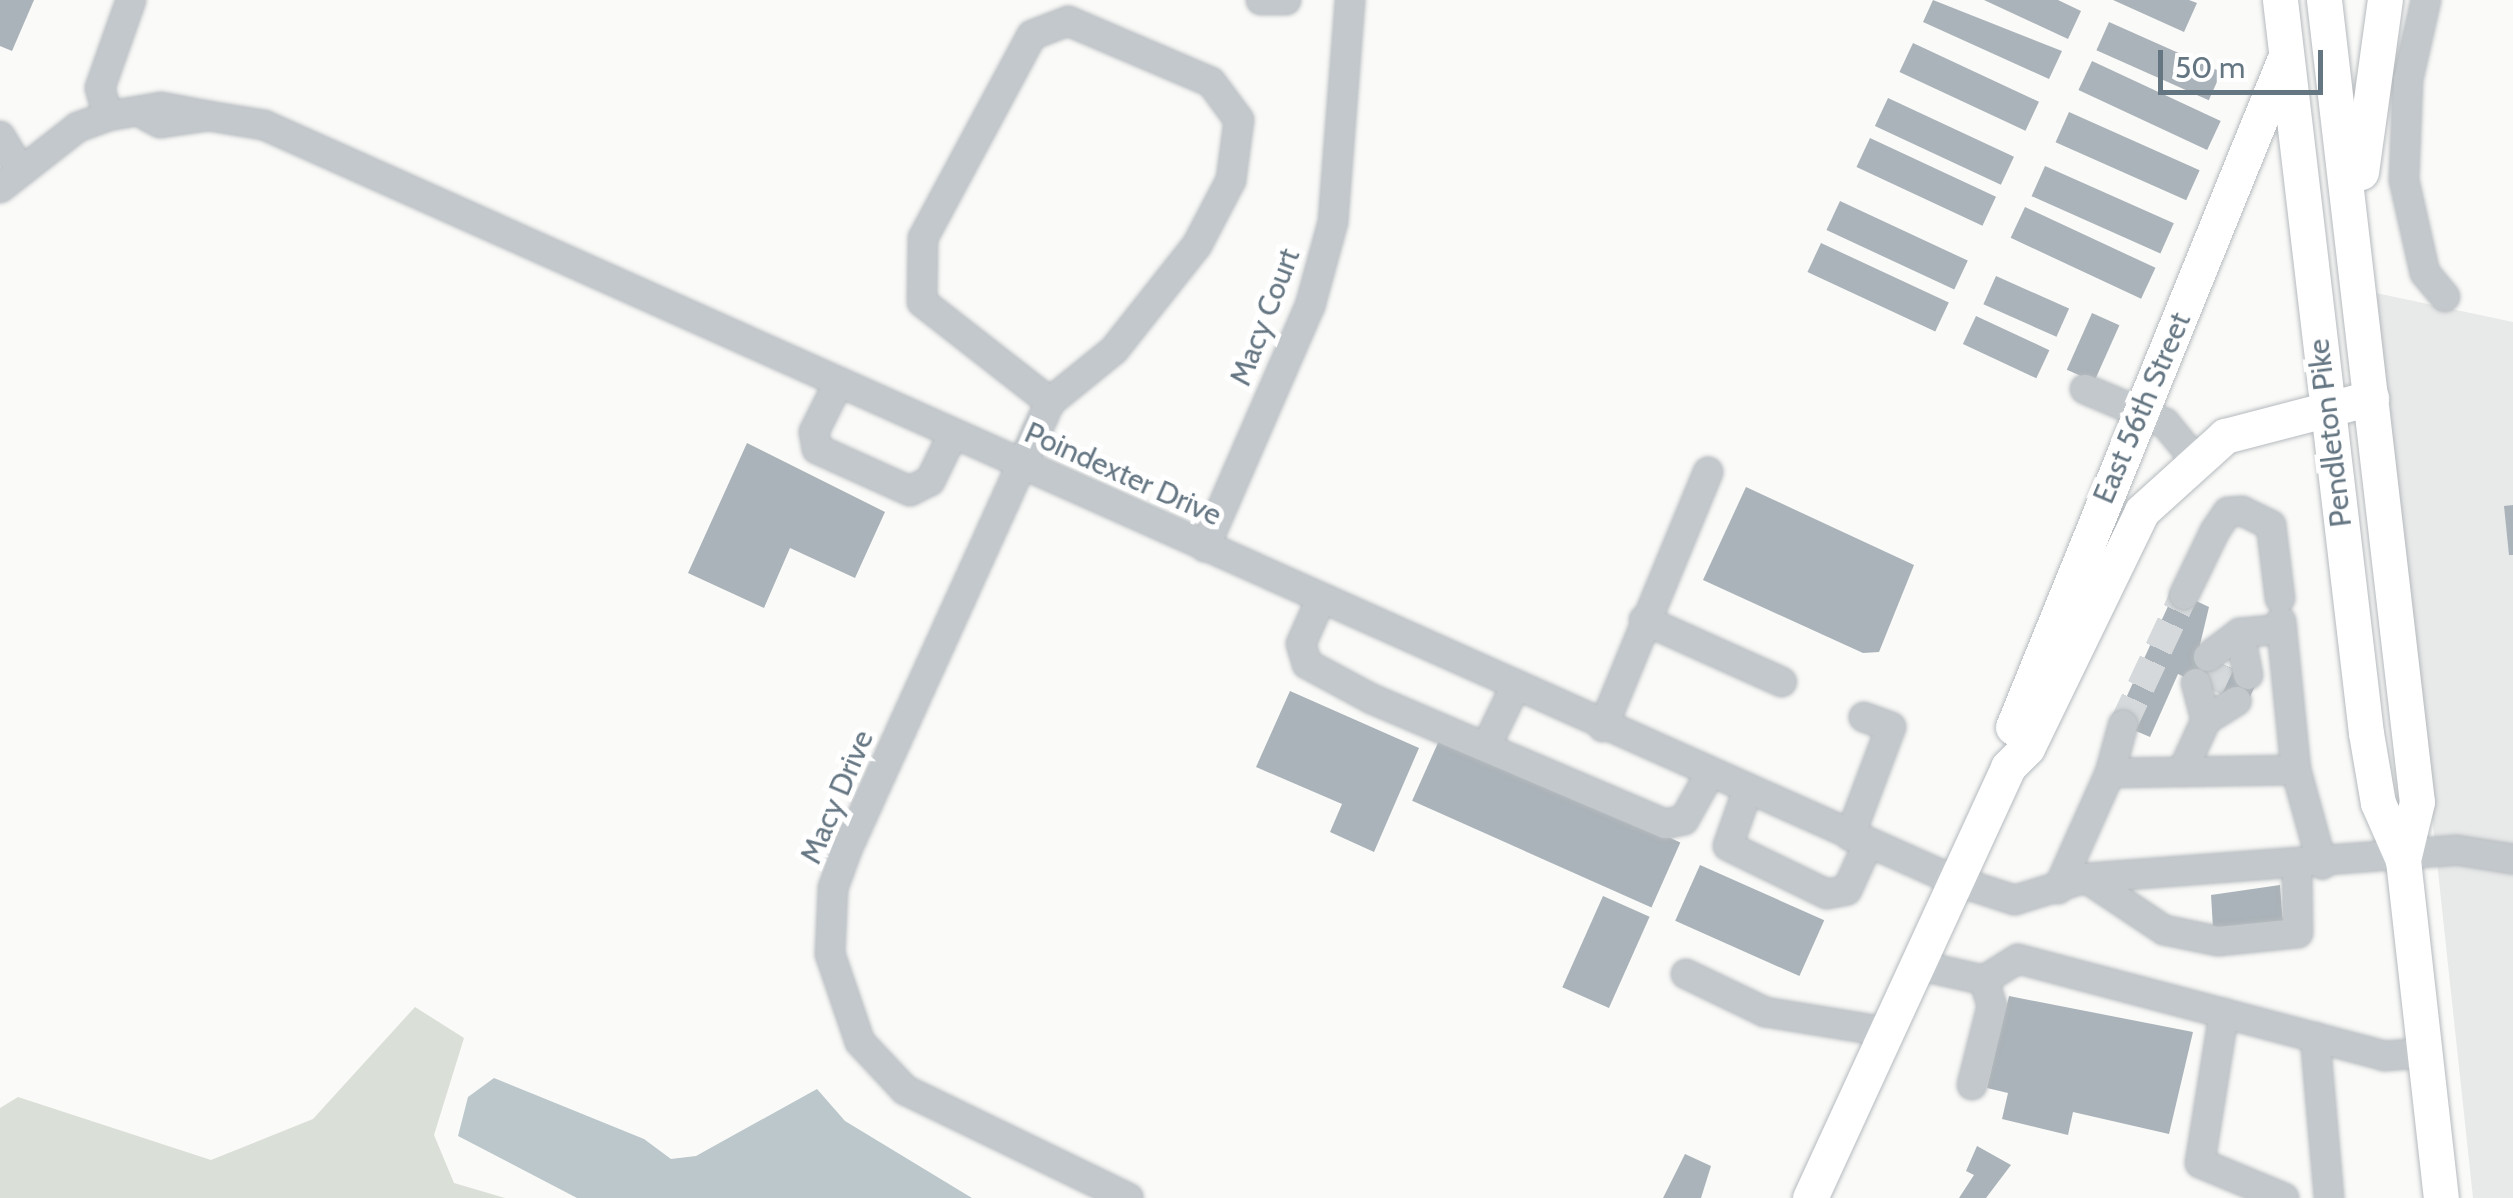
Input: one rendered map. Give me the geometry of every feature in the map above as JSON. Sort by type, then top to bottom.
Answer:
[{"type":"main road","name":"Pendleton Pike","points":[[2280,0],[2366,733],[2378,803],[2403,860],[2441,1198]]},
{"type":"main road","name":"Pendleton Pike","points":[[2324,0],[2417,802],[2403,860]]},
{"type":"main road","points":[[2332,74],[2367,0]]},
{"type":"main road","points":[[2356,268],[2364,102],[2386,0]]},
{"type":"main road","name":"East 56th Street","points":[[2008,767],[2007,742],[2137,411],[2255,149],[2287,51]]},
{"type":"main road","name":"East 56th Street","points":[[1810,1198],[2008,767],[2027,748],[2142,511],[2194,457],[2225,436],[2327,404],[2371,398]]},
{"type":"street","points":[[0,136],[10,179],[108,116],[100,88],[131,0]]},
{"type":"street","points":[[1261,0],[1286,0]]},
{"type":"street","name":"Macy Court","points":[[1204,547],[1310,306],[1333,222],[1347,98],[1350,0]]},
{"type":"street","points":[[2426,0],[2408,80],[2404,180],[2425,273],[2445,297]]},
{"type":"street","points":[[1068,22],[1211,82],[1239,120],[1230,180],[1196,244],[1114,350],[1050,402],[922,302],[923,238],[1032,35],[1068,22]]},
{"type":"street","name":"Poindexter Drive","points":[[108,116],[147,116],[160,124],[210,116],[264,125],[1747,792],[1956,881],[2015,900],[2086,878],[2301,866]]},
{"type":"street","points":[[839,382],[814,432],[818,449],[910,491],[930,481],[953,434]]},
{"type":"street","points":[[2085,390],[2166,423],[2194,457]]},
{"type":"street","name":"Macy Drive","points":[[1050,402],[848,847],[833,888],[830,954],[860,1042],[905,1090],[1117,1196]]},
{"type":"street","points":[[1603,727],[1708,472]]},
{"type":"street","points":[[2086,878],[2188,940],[2298,933],[2301,866],[2296,770],[2271,525],[2242,510],[2228,512],[2184,595]]},
{"type":"street","points":[[1321,599],[1304,630],[1307,664],[1486,747],[1674,825],[1709,775]]},
{"type":"street","points":[[2182,772],[2240,632],[2281,616]]},
{"type":"street","points":[[1644,620],[1782,682]]},
{"type":"street","points":[[1486,747],[1515,687]]},
{"type":"street","points":[[1747,792],[1728,846],[1828,894],[1847,890],[1891,727],[1864,717]]},
{"type":"street","points":[[2058,889],[2110,773],[2124,725]]},
{"type":"street","points":[[2110,773],[2296,770]]},
{"type":"street","points":[[2152,918],[2152,889],[2168,879],[2268,876],[2301,866],[2403,860],[2456,850],[2513,860]]},
{"type":"street","points":[[1917,965],[1984,980],[2018,959],[2384,1056],[2424,1053]]},
{"type":"street","points":[[1686,974],[1765,1012],[1886,1032]]},
{"type":"street","points":[[1972,1085],[1992,1006],[1984,980]]},
{"type":"street","points":[[2224,1013],[2200,1163],[2284,1198]]},
{"type":"street","points":[[2315,1037],[2329,1198]]},
{"type":"shaded area","points":[[2376,293],[2513,322],[2513,1198],[2473,1198]]},
{"type":"shaded area","points":[[415,1007],[464,1038],[434,1135],[454,1183],[505,1198],[0,1198],[0,1108],[18,1097],[211,1160],[313,1119]]},
{"type":"shaded area","points":[[494,1078],[644,1139],[671,1159],[696,1156],[817,1089],[845,1121],[972,1198],[577,1198],[458,1136],[468,1097]]},
{"type":"building","points":[[0,0],[34,0],[12,51],[0,46]]},
{"type":"building","points":[[1933,0],[2062,51],[2049,79],[1923,22]]},
{"type":"building","points":[[1984,0],[2058,0],[2081,11],[2068,39]]},
{"type":"building","points":[[2113,0],[2189,0],[2197,3],[2184,32]]},
{"type":"building","points":[[2109,22],[2221,72],[2209,100],[2096,50]]},
{"type":"building","points":[[1913,43],[2039,102],[2025,131],[1899,72]]},
{"type":"building","points":[[2092,61],[2221,121],[2207,150],[2078,90]]},
{"type":"building","points":[[1888,98],[2014,157],[2001,185],[1875,126]]},
{"type":"building","points":[[2069,112],[2200,170],[2186,200],[2056,142]]},
{"type":"building","points":[[1870,138],[1996,197],[1982,226],[1856,167]]},
{"type":"building","points":[[2045,166],[2174,223],[2160,253],[2032,196]]},
{"type":"building","points":[[1840,201],[1968,261],[1954,290],[1826,230]]},
{"type":"building","points":[[2025,207],[2156,268],[2141,299],[2011,238]]},
{"type":"building","points":[[1821,243],[1949,303],[1935,332],[1807,272]]},
{"type":"building","points":[[1996,276],[2069,309],[2056,337],[1983,304]]},
{"type":"building","points":[[2092,313],[2119,325],[2094,382],[2067,370]]},
{"type":"building","points":[[1976,316],[2049,350],[2036,378],[1963,344]]},
{"type":"building","points":[[747,443],[885,512],[855,578],[790,548],[764,608],[688,573]]},
{"type":"building","points":[[1746,487],[1914,565],[1879,652],[1863,653],[1703,580]]},
{"type":"building","points":[[2513,505],[2513,555],[2509,555],[2504,506]]},
{"type":"building","points":[[2175,591],[2209,607],[2198,653],[2258,680],[2246,705],[2178,674],[2150,737],[2115,722]]},
{"type":"building","points":[[1290,691],[1419,748],[1374,852],[1330,832],[1342,804],[1256,767]]},
{"type":"building","points":[[1441,736],[1680,843],[1651,907],[1412,801]]},
{"type":"building","points":[[1700,865],[1824,920],[1799,976],[1675,921]]},
{"type":"building","points":[[2280,885],[2283,925],[2213,928],[2211,895]]},
{"type":"building","points":[[1603,896],[1650,917],[1609,1008],[1562,987]]},
{"type":"building","points":[[2009,996],[2193,1032],[2169,1134],[2073,1112],[2068,1135],[2002,1119],[2008,1093],[1987,1088]]},
{"type":"building","points":[[1977,1146],[2011,1165],[1986,1198],[1959,1198],[1974,1175],[1966,1171]]},
{"type":"building","points":[[1685,1154],[1711,1166],[1701,1198],[1663,1198]]},
{"type":"tunnel","points":[[2123,725],[2184,595]]},
{"type":"tunnel","points":[[2209,689],[2221,663]]}]
